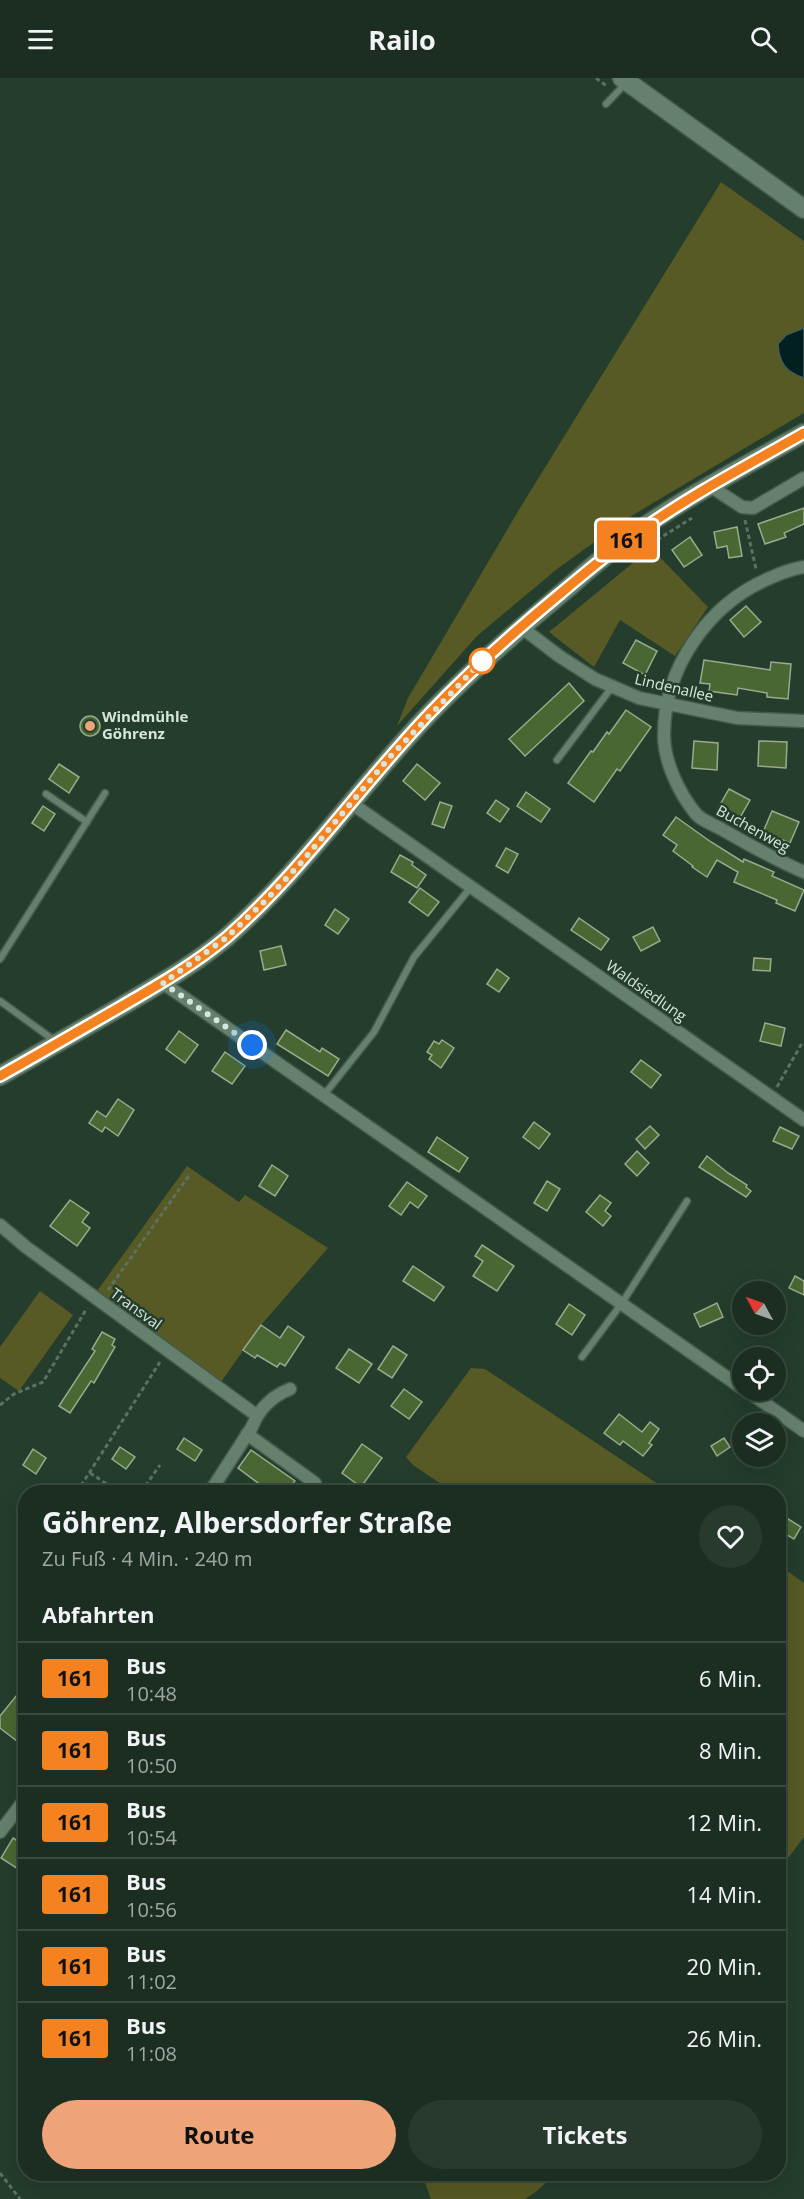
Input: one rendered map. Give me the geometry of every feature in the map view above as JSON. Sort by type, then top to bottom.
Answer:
[{"type":"street","points":[[623,79],[804,209]]},
{"type":"street","points":[[0,1076],[163,983],[226,938],[300,864],[435,708],[470,672],[520,627],[641,530],[710,486],[804,433]]},
{"type":"street","points":[[710,486],[742,507],[753,508],[804,478]]},
{"type":"street","name":"Buchenweg","points":[[804,567],[795,568],[759,582],[718,611],[698,634],[676,674],[666,705],[664,737],[671,771],[683,795],[698,816],[775,860],[804,872]]},
{"type":"street","name":"Lindenallee","points":[[520,627],[559,656],[596,679],[639,699],[737,718],[804,721]]},
{"type":"street","name":"Waldsiedlung","points":[[351,803],[804,1120]]},
{"type":"street","points":[[163,983],[732,1381]]},
{"type":"street","name":"Transval","points":[[0,1225],[26,1247],[256,1415]]},
{"type":"street","points":[[214,1485],[247,1434],[256,1415],[276,1394],[290,1389]]},
{"type":"street","points":[[762,1401],[804,1431]]},
{"type":"street","points":[[247,1434],[315,1483],[313,1485]]},
{"type":"street","points":[[0,1832],[18,1808]]},
{"type":"lane","points":[[606,104],[623,79]]},
{"type":"lane","points":[[557,760],[612,686]]},
{"type":"lane","points":[[0,959],[105,793]]},
{"type":"lane","points":[[46,794],[87,822]]},
{"type":"lane","points":[[324,1095],[374,1032],[414,957],[471,887]]},
{"type":"lane","points":[[0,1001],[57,1044]]},
{"type":"lane","points":[[582,1358],[622,1303],[687,1201]]},
{"type":"path","points":[[742,507],[759,582]]},
{"type":"path","points":[[657,540],[696,515]]},
{"type":"path","points":[[771,1098],[802,1043],[804,1044]]},
{"type":"path","points":[[0,1405],[14,1394],[43,1382],[88,1305],[190,1174]]},
{"type":"path","points":[[82,1485],[168,1350]]},
{"type":"path","points":[[146,1485],[160,1465]]},
{"type":"path","points":[[90,1473],[108,1485]]},
{"type":"path","points":[[0,2173],[20,2199]]},
{"type":"green space","points":[[721,182],[804,241],[804,413],[628,518],[557,569],[477,636],[397,726],[408,698],[520,508]]},
{"type":"green space","points":[[651,548],[708,607],[675,656],[620,620],[594,667],[549,632]]},
{"type":"green space","points":[[187,1166],[239,1202],[245,1195],[328,1248],[261,1325],[221,1382],[97,1291]]},
{"type":"green space","points":[[40,1291],[73,1315],[19,1391],[0,1378],[0,1347]]},
{"type":"green space","points":[[471,1368],[485,1369],[659,1485],[443,1485],[413,1465],[406,1457]]},
{"type":"green space","points":[[786,1570],[804,1583],[804,1837],[786,1861]]},
{"type":"green space","points":[[425,2181],[548,2181],[525,2199],[431,2199]]},
{"type":"water","points":[[804,328],[804,378],[788,370],[782,362],[778,344],[786,335]]},
{"type":"building","points":[[804,508],[804,524],[784,533],[786,537],[765,544],[758,524]]},
{"type":"building","points":[[737,527],[742,556],[729,558],[727,546],[717,548],[714,532]]},
{"type":"building","points":[[690,537],[702,555],[684,567],[672,550]]},
{"type":"building","points":[[746,606],[761,622],[744,637],[730,620]]},
{"type":"building","points":[[636,640],[657,651],[645,675],[623,663]]},
{"type":"building","points":[[704,660],[770,670],[771,662],[791,664],[788,699],[767,697],[767,693],[738,688],[737,695],[709,691],[710,684],[700,683]]},
{"type":"building","points":[[569,683],[584,701],[525,756],[509,739]]},
{"type":"building","points":[[626,710],[651,727],[620,771],[617,769],[594,802],[568,783],[591,751],[593,752],[607,732],[609,734]]},
{"type":"building","name":"Windmühle Göhrenz","points":[[90,716],[97,719],[100,726],[97,733],[90,736],[83,733],[80,726],[83,719]]},
{"type":"building","points":[[694,741],[718,743],[717,770],[692,768]]},
{"type":"building","points":[[759,741],[787,742],[786,768],[758,766]]},
{"type":"building","points":[[59,764],[79,777],[69,793],[49,779]]},
{"type":"building","points":[[417,764],[440,783],[425,800],[403,781]]},
{"type":"building","points":[[729,789],[750,800],[738,821],[717,810]]},
{"type":"building","points":[[526,792],[550,809],[541,822],[517,806]]},
{"type":"building","points":[[496,800],[509,809],[500,822],[487,813]]},
{"type":"building","points":[[440,802],[452,806],[444,828],[432,824]]},
{"type":"building","points":[[43,806],[55,814],[44,831],[32,823]]},
{"type":"building","points":[[772,811],[799,822],[790,843],[763,832]]},
{"type":"building","points":[[676,817],[743,862],[744,859],[774,872],[772,876],[804,890],[795,911],[776,903],[777,900],[734,882],[738,872],[717,860],[707,877],[692,867],[673,851],[677,845],[663,835]]},
{"type":"building","points":[[506,848],[518,854],[508,873],[496,866]]},
{"type":"building","points":[[400,855],[413,862],[412,865],[426,875],[417,888],[391,872]]},
{"type":"building","points":[[420,888],[439,902],[428,916],[409,902]]},
{"type":"building","points":[[335,909],[349,919],[338,934],[325,925]]},
{"type":"building","points":[[579,918],[609,939],[601,950],[571,930]]},
{"type":"building","points":[[653,927],[660,941],[641,951],[633,937]]},
{"type":"building","points":[[281,946],[286,965],[264,970],[260,951]]},
{"type":"building","points":[[754,958],[771,959],[770,971],[753,970]]},
{"type":"building","points":[[497,969],[509,978],[499,992],[487,984]]},
{"type":"building","points":[[765,1023],[785,1028],[781,1046],[760,1041]]},
{"type":"building","points":[[286,1030],[320,1052],[322,1048],[339,1059],[328,1076],[277,1044]]},
{"type":"building","points":[[179,1031],[198,1045],[185,1063],[166,1049]]},
{"type":"building","points":[[442,1040],[454,1048],[441,1068],[429,1059],[432,1055],[427,1052],[434,1041],[439,1044]]},
{"type":"building","points":[[225,1052],[245,1066],[232,1084],[212,1071]]},
{"type":"building","points":[[641,1060],[661,1075],[651,1088],[631,1072]]},
{"type":"building","points":[[118,1099],[134,1110],[118,1136],[105,1127],[102,1132],[89,1123],[97,1111],[106,1117]]},
{"type":"building","points":[[534,1122],[550,1134],[539,1149],[523,1137]]},
{"type":"building","points":[[650,1126],[659,1135],[645,1149],[636,1139]]},
{"type":"building","points":[[780,1127],[799,1136],[792,1149],[773,1141]]},
{"type":"building","points":[[437,1137],[468,1158],[459,1172],[428,1152]]},
{"type":"building","points":[[637,1151],[649,1163],[637,1176],[625,1164]]},
{"type":"building","points":[[707,1156],[747,1185],[746,1187],[751,1191],[746,1197],[699,1167]]},
{"type":"building","points":[[272,1165],[288,1176],[275,1196],[259,1186]]},
{"type":"building","points":[[547,1181],[560,1189],[547,1211],[534,1203]]},
{"type":"building","points":[[407,1182],[427,1196],[418,1208],[410,1202],[401,1215],[389,1206]]},
{"type":"building","points":[[600,1195],[611,1203],[605,1211],[611,1216],[603,1226],[586,1212]]},
{"type":"building","points":[[70,1200],[89,1213],[82,1222],[90,1228],[77,1246],[50,1226]]},
{"type":"building","points":[[482,1245],[514,1266],[497,1291],[473,1276],[483,1261],[475,1256]]},
{"type":"building","points":[[413,1266],[444,1287],[434,1301],[403,1281]]},
{"type":"building","points":[[795,1276],[804,1281],[804,1295],[789,1288]]},
{"type":"building","points":[[717,1303],[723,1317],[700,1327],[694,1314]]},
{"type":"building","points":[[569,1304],[585,1315],[572,1335],[556,1324]]},
{"type":"building","points":[[261,1325],[280,1338],[288,1326],[304,1337],[285,1366],[280,1363],[277,1367],[243,1350]]},
{"type":"building","points":[[102,1332],[115,1339],[112,1345],[115,1347],[94,1383],[91,1381],[70,1413],[59,1406],[95,1351],[92,1349]]},
{"type":"building","points":[[393,1346],[407,1355],[392,1378],[378,1369]]},
{"type":"building","points":[[349,1349],[372,1364],[359,1383],[336,1368]]},
{"type":"building","points":[[404,1389],[422,1402],[409,1419],[391,1406]]},
{"type":"building","points":[[619,1414],[642,1432],[650,1422],[659,1429],[649,1443],[652,1445],[643,1456],[623,1441],[620,1445],[604,1433]]},
{"type":"building","points":[[184,1438],[202,1450],[195,1461],[177,1449]]},
{"type":"building","points":[[724,1438],[730,1447],[717,1456],[711,1446]]},
{"type":"building","points":[[362,1444],[382,1458],[362,1485],[358,1485],[342,1473]]},
{"type":"building","points":[[120,1447],[135,1457],[126,1469],[112,1459]]},
{"type":"building","points":[[33,1449],[46,1458],[36,1474],[23,1465]]},
{"type":"building","points":[[251,1450],[295,1481],[292,1485],[261,1485],[238,1468]]},
{"type":"building","points":[[786,1518],[801,1527],[794,1539],[786,1534]]},
{"type":"building","points":[[18,1696],[18,1742],[0,1728],[0,1716]]},
{"type":"building","points":[[13,1838],[18,1841],[18,1869],[1,1858]]},
{"type":"bus line","name":"161","points":[[0,1076],[163,983],[226,938],[300,864],[428,715],[470,672],[520,627],[582,575],[676,506],[804,433]]},
{"type":"place","name":"Windmühle Göhrenz","points":[[90,726]]},
{"type":"route","points":[[252,1045],[163,983],[226,938],[265,901],[300,864],[388,759],[482,661]]}]
